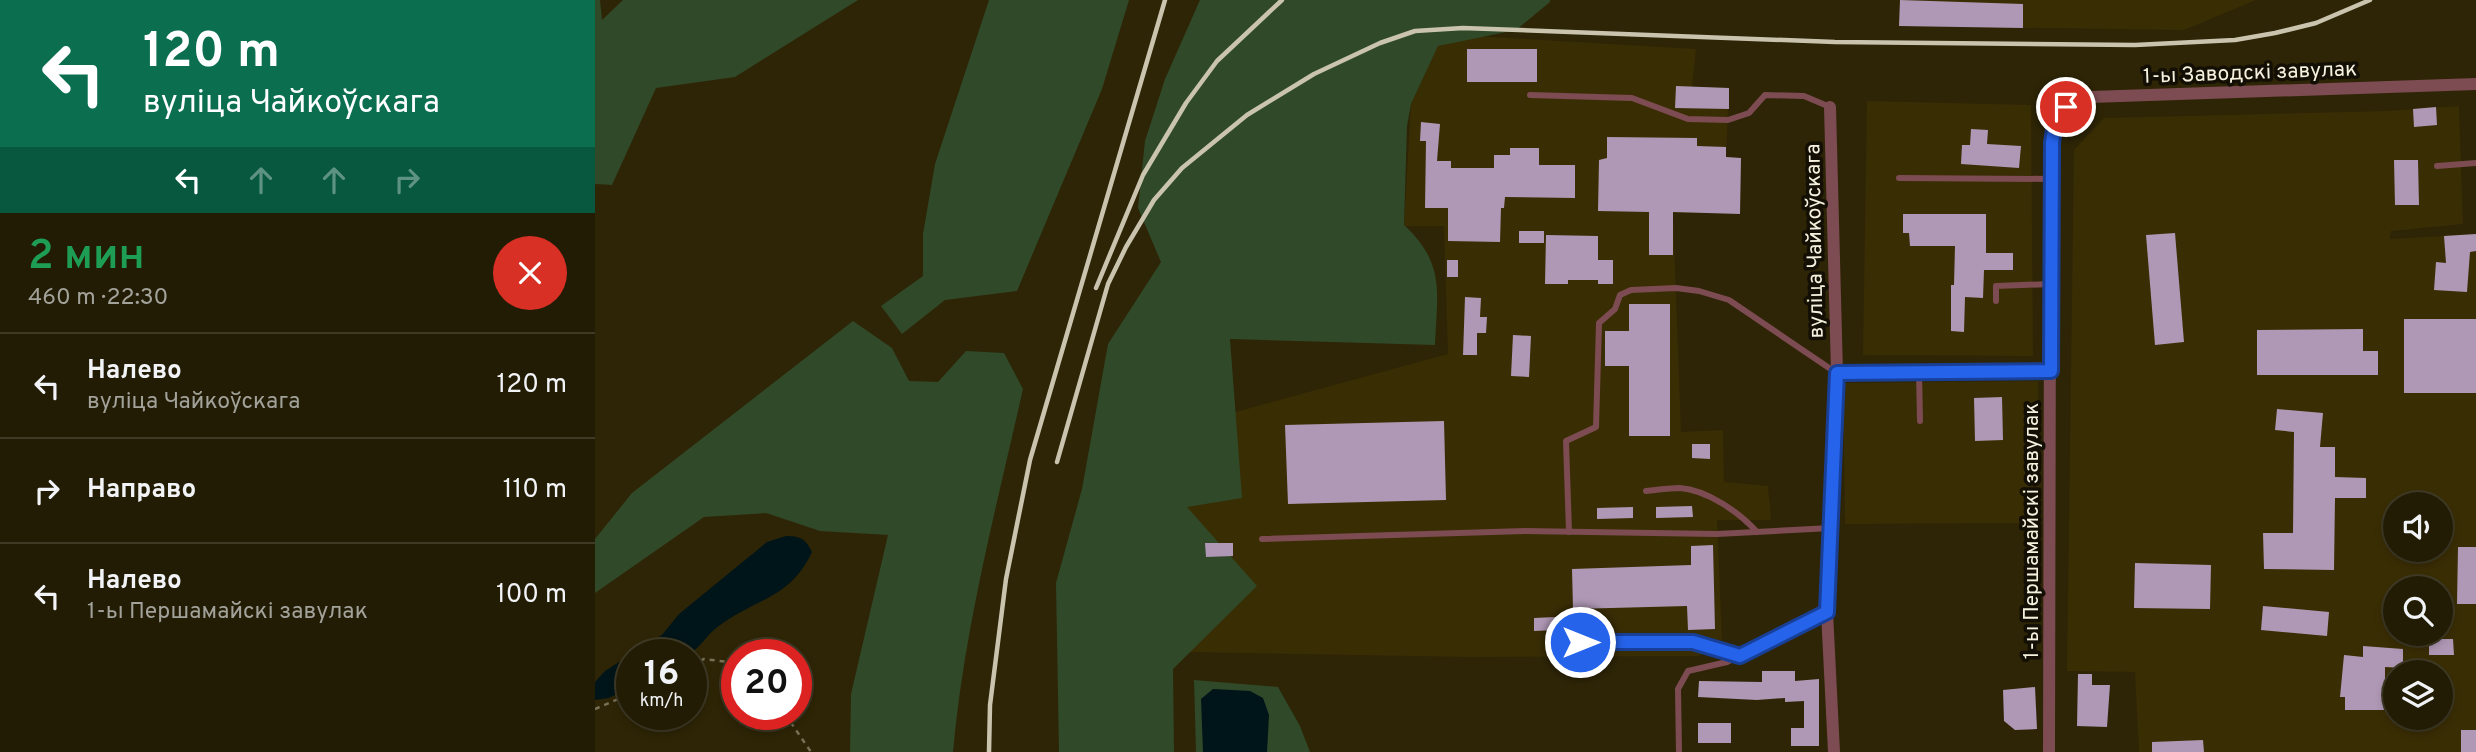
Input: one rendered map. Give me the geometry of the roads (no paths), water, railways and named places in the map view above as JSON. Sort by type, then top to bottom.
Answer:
[{"type":"street","name":"1-ы Заводскі завулак","points":[[2052,143],[2055,123],[2066,107],[2091,97],[2476,84]]},
{"type":"street","name":"вуліца Чайкоўскага","points":[[1830,107],[1837,373],[1827,612],[1834,752]]},
{"type":"street","name":"1-ы Першамайскі завулак","points":[[2049,752],[2052,143]]},
{"type":"street","points":[[1837,373],[2051,371]]},
{"type":"lane","points":[[1530,95],[1633,98],[1688,118],[1728,120],[1749,113],[1765,95],[1804,96],[1830,107]]},
{"type":"lane","points":[[2437,166],[2476,163]]},
{"type":"lane","points":[[1899,178],[2052,179]]},
{"type":"lane","points":[[1996,301],[1996,286],[2050,284]]},
{"type":"lane","points":[[1569,532],[1566,441],[1596,427],[1599,323],[1615,309],[1620,295],[1631,290],[1676,288],[1699,291],[1729,300],[1837,373]]},
{"type":"lane","points":[[1919,372],[1920,421]]},
{"type":"lane","points":[[1646,491],[1682,488],[1720,501],[1746,520],[1757,532]]},
{"type":"lane","points":[[1262,539],[1569,532],[1717,534],[1831,528]]},
{"type":"lane","points":[[1679,752],[1678,689],[1688,671],[1727,662],[1827,612]]},
{"type":"lane","points":[[1580,642],[1693,642],[1740,656]]},
{"type":"railway","points":[[989,752],[990,705],[1006,579],[1030,460],[1165,0]]},
{"type":"railway","points":[[1096,288],[1143,175],[1186,103],[1217,61],[1282,0]]},
{"type":"railway","points":[[1057,462],[1108,284],[1154,200],[1182,168],[1247,115],[1314,74],[1380,43],[1415,31],[1463,28],[1835,42],[2135,45],[2235,40],[2275,33],[2316,23],[2370,0]]}]
